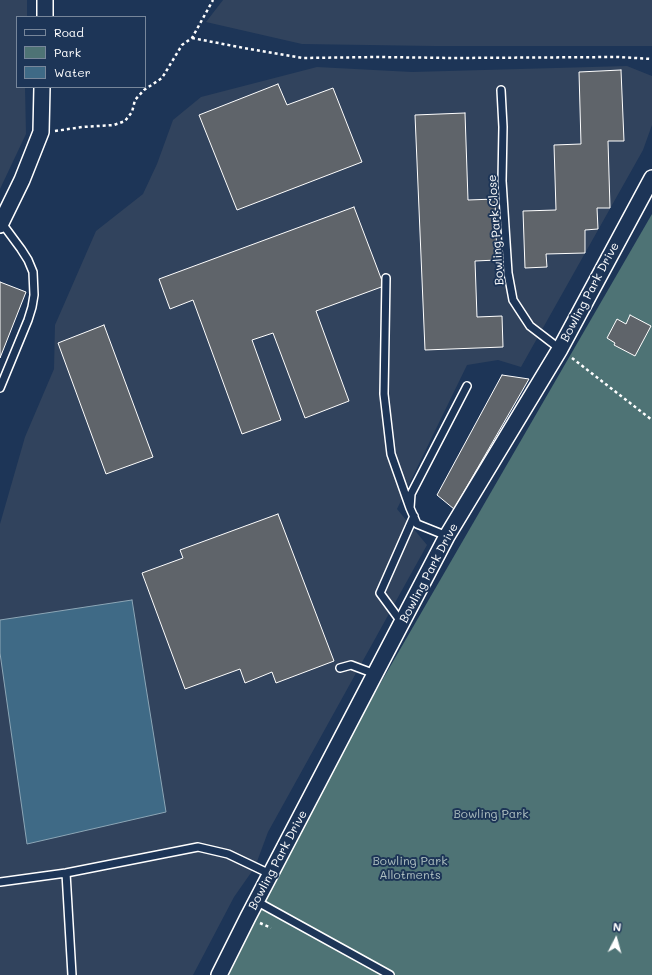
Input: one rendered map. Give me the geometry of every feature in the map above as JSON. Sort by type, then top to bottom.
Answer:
[{"type":"street","points":[[45,0],[45,16]]},
{"type":"street","points":[[1,224],[22,180],[40,132],[42,88]]},
{"type":"street","name":"Bowling Park Drive","points":[[219,975],[270,874],[447,536],[560,349],[652,178]]},
{"type":"lane","name":"Bowling Park Close","points":[[501,90],[503,189],[508,273],[513,300],[530,326],[560,349]]},
{"type":"lane","points":[[0,388],[28,320],[34,295],[33,272],[28,260],[1,224]]},
{"type":"lane","points":[[386,278],[384,394],[391,454],[417,524],[447,536]]},
{"type":"lane","points":[[410,508],[411,494],[467,386]]},
{"type":"lane","points":[[402,623],[380,593],[414,516]]},
{"type":"lane","points":[[340,668],[351,665],[375,674]]},
{"type":"lane","points":[[0,882],[66,873],[198,847],[228,854],[270,874]]},
{"type":"lane","points":[[66,873],[72,975]]},
{"type":"lane","points":[[256,901],[390,975]]},
{"type":"path","points":[[40,132],[114,125],[124,121],[132,112],[135,100],[144,90],[162,78],[182,45],[192,38],[213,0]]},
{"type":"path","points":[[192,38],[303,58],[619,57],[652,59]]},
{"type":"path","points":[[560,349],[652,420]]},
{"type":"shaded area","points":[[0,0],[27,0],[27,16],[16,16],[16,88],[25,88],[26,134],[0,189]]},
{"type":"shaded area","points":[[223,0],[652,0],[652,46],[434,46],[302,44],[206,22]]},
{"type":"shaded area","points":[[627,66],[652,76],[652,125],[643,150],[521,367],[498,360],[467,365],[397,509],[427,545],[268,832],[255,867],[234,897],[193,975],[0,975],[0,524],[25,437],[54,369],[55,325],[96,231],[143,194],[157,164],[173,120],[201,97],[317,67],[412,72]]},
{"type":"green space","name":"Bowling Park","points":[[652,214],[652,975],[219,975],[270,874]]},
{"type":"water","points":[[132,600],[166,812],[27,844],[0,653],[0,620]]},
{"type":"building","points":[[621,70],[624,141],[608,141],[610,208],[597,208],[598,229],[585,230],[585,253],[546,254],[547,267],[525,268],[523,211],[556,210],[554,145],[581,144],[579,72]]},
{"type":"building","points":[[278,84],[287,105],[333,88],[362,162],[237,210],[199,115]]},
{"type":"building","points":[[465,113],[468,200],[495,199],[497,260],[475,261],[477,317],[502,316],[503,347],[425,350],[415,115]]},
{"type":"building","points":[[354,207],[384,286],[316,311],[349,401],[305,418],[273,333],[252,340],[281,420],[242,434],[193,300],[170,309],[159,279]]},
{"type":"building","points":[[0,282],[26,292],[0,358]]},
{"type":"building","points":[[630,315],[651,326],[635,356],[614,345],[615,343],[607,338],[617,319],[626,324]]},
{"type":"building","points":[[104,325],[153,457],[106,474],[58,343]]},
{"type":"building","points":[[502,375],[529,379],[454,509],[437,495]]},
{"type":"building","points":[[278,514],[334,661],[276,683],[272,672],[245,683],[240,669],[185,689],[142,573],[183,558],[180,550]]},
{"type":"park label","name":"Bowling Park Allotments","points":[[410,868]]}]
